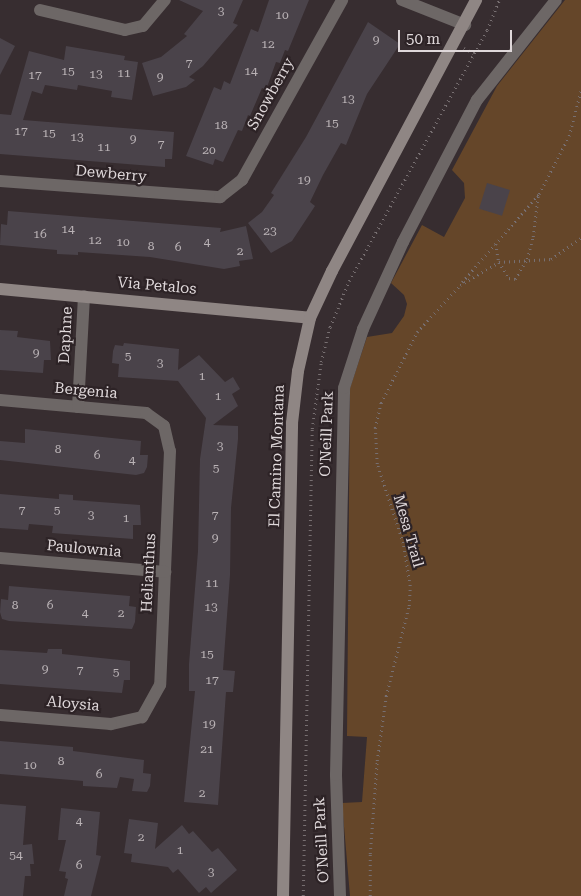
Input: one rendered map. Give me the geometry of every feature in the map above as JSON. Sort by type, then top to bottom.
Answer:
[{"type":"street","points":[[40,10],[125,30],[143,26],[165,0]]},
{"type":"street","name":"Snowberry","points":[[220,197],[242,180],[342,0]]},
{"type":"street","points":[[402,0],[465,26]]},
{"type":"street","name":"El Camino Montana","points":[[283,896],[292,423],[298,371],[310,318],[332,271],[465,26],[476,0]]},
{"type":"street","name":"O'Neill Park","points":[[340,896],[336,774],[344,388],[362,329],[399,250],[477,100],[556,0]]},
{"type":"street","name":"Dewberry","points":[[0,181],[220,197]]},
{"type":"street","name":"Via Petalos","points":[[0,289],[310,318]]},
{"type":"street","name":"Daphne","points":[[78,407],[84,296]]},
{"type":"street","name":"Bergenia","points":[[0,400],[146,413],[164,426]]},
{"type":"street","name":"Helianthus","points":[[142,717],[160,685],[170,451],[164,426]]},
{"type":"street","name":"Paulownia","points":[[0,558],[165,572]]},
{"type":"street","name":"Aloysia","points":[[0,715],[111,724],[142,717]]},
{"type":"path","name":"Mesa Trail","points":[[370,896],[370,854],[376,761],[386,696],[409,606],[410,586],[403,543],[377,464],[375,428],[390,382],[416,332],[460,285],[539,194],[569,136],[581,90]]},
{"type":"path","points":[[496,244],[499,262],[509,278],[515,279],[526,259],[539,194]]},
{"type":"path","name":"Mesa Trail","points":[[460,285],[499,262],[551,259],[581,238]]},
{"type":"shaded area","points":[[565,0],[581,0],[581,896],[350,896],[342,803],[362,802],[367,737],[347,736],[350,388],[367,337],[392,333],[404,316],[407,304],[404,295],[391,283],[422,225],[444,237],[465,198],[464,183],[452,170],[497,86]]},
{"type":"building","points":[[179,0],[243,0],[233,23],[238,25],[203,66],[189,77],[195,80],[186,87],[153,96],[142,63],[161,57],[187,36],[184,34],[203,11]]},
{"type":"building","points":[[269,0],[309,0],[288,51],[285,50],[280,63],[276,62],[266,90],[262,88],[250,116],[248,115],[242,131],[238,130],[223,162],[215,159],[213,165],[186,156],[214,87],[221,90],[224,81],[230,84],[251,29],[258,32]]},
{"type":"building","points":[[368,22],[400,44],[367,94],[346,145],[341,143],[323,175],[310,202],[315,206],[292,241],[271,253],[248,223],[262,212],[274,195],[271,193],[306,137]]},
{"type":"building","points":[[0,38],[15,46],[0,75]]},
{"type":"building","points":[[66,46],[125,56],[124,60],[138,62],[132,100],[111,97],[112,91],[78,85],[77,90],[45,85],[42,94],[32,91],[23,120],[174,132],[172,159],[165,159],[165,167],[0,154],[0,114],[11,115],[29,51],[64,60]]},
{"type":"building","points":[[487,183],[510,190],[502,216],[479,209]]},
{"type":"building","points":[[8,211],[221,228],[220,232],[246,226],[253,259],[239,261],[240,266],[224,269],[150,257],[78,252],[78,255],[57,254],[57,250],[0,245],[1,224],[7,225]]},
{"type":"building","points":[[0,330],[18,331],[17,337],[50,341],[51,360],[44,360],[43,373],[0,370]]},
{"type":"building","points":[[124,343],[179,349],[178,370],[199,355],[225,382],[233,377],[240,389],[232,394],[238,406],[213,425],[238,426],[231,508],[230,575],[223,670],[235,671],[233,692],[226,692],[218,805],[184,802],[195,691],[189,691],[189,664],[198,551],[200,459],[206,418],[178,381],[118,377],[119,364],[112,363],[113,351],[115,345],[123,346]]},
{"type":"building","points":[[25,429],[141,441],[140,455],[148,455],[147,467],[144,473],[136,475],[0,460],[0,441],[25,443]]},
{"type":"building","points":[[0,494],[59,499],[59,494],[73,495],[73,500],[140,505],[141,525],[133,525],[133,539],[52,533],[53,526],[29,524],[28,530],[0,528]]},
{"type":"building","points":[[9,586],[130,596],[129,606],[136,607],[135,622],[132,629],[2,619],[0,612],[1,599],[8,600]]},
{"type":"building","points":[[48,649],[62,649],[62,654],[130,661],[130,680],[124,680],[122,693],[0,684],[0,650],[47,653]]},
{"type":"building","points":[[0,741],[73,747],[73,751],[144,760],[143,773],[151,774],[150,786],[147,792],[132,791],[134,779],[120,777],[117,788],[83,786],[83,781],[0,774]]},
{"type":"building","points":[[0,804],[26,806],[23,845],[32,844],[34,864],[30,864],[31,876],[25,876],[23,896],[0,896]]},
{"type":"building","points":[[61,808],[100,812],[96,855],[101,856],[91,896],[64,896],[68,879],[65,878],[66,872],[59,871],[66,840],[58,840]]},
{"type":"building","points":[[129,819],[158,823],[155,849],[182,825],[189,834],[193,831],[212,852],[218,848],[237,870],[211,893],[206,887],[199,893],[178,869],[173,873],[168,867],[131,862],[132,854],[124,853]]}]
